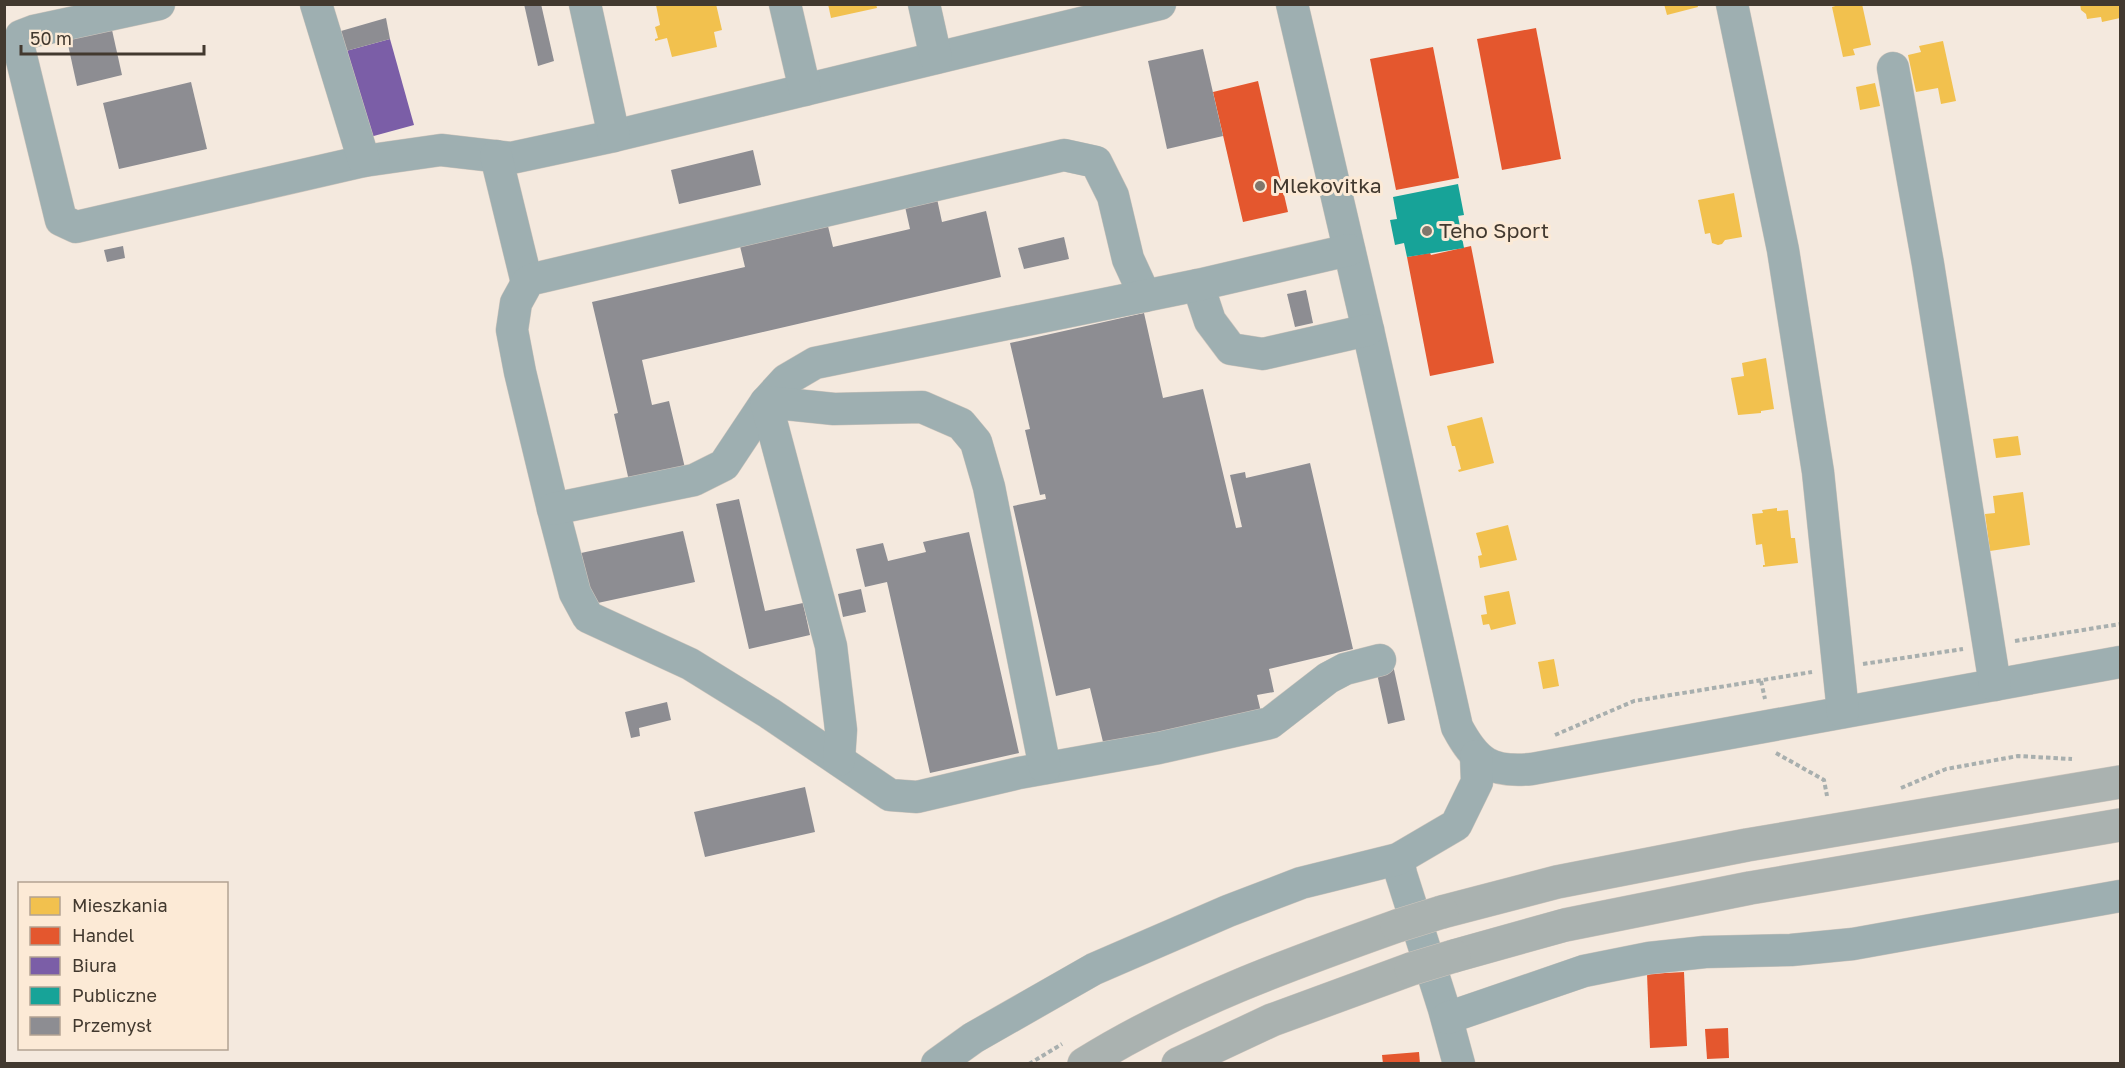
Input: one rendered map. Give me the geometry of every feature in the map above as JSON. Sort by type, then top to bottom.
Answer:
[{"type":"main road","points":[[1084,1064],[1181,1012],[1276,969],[1442,912],[1557,882],[1747,845],[2121,782]]},
{"type":"main road","points":[[1178,1064],[1272,1020],[1411,969],[1565,926],[1727,893],[2121,825]]},
{"type":"street","points":[[159,4],[34,31],[21,36],[18,44],[61,220],[76,227],[364,161],[441,150],[512,158],[614,136],[936,58],[1109,10],[1160,4]]},
{"type":"street","points":[[316,4],[364,161]]},
{"type":"street","points":[[585,4],[614,136]]},
{"type":"street","points":[[785,4],[805,90]]},
{"type":"street","points":[[924,4],[936,58]]},
{"type":"street","points":[[1292,4],[1457,727],[1476,756],[1502,770],[1532,769],[2121,662]]},
{"type":"street","points":[[1732,4],[1783,250],[1818,472],[1843,712]]},
{"type":"street","points":[[1893,68],[1928,264],[1995,685]]},
{"type":"street","points":[[1145,296],[1128,259],[1113,196],[1096,162],[1064,155],[533,279],[527,283],[516,303],[513,330],[520,372],[553,509],[575,593],[588,617],[690,664],[890,795],[917,797],[1045,768],[1159,748],[1270,723],[1328,678],[1345,669],[1380,660]]},
{"type":"street","points":[[496,156],[527,283]]},
{"type":"street","points":[[553,509],[694,480],[724,465],[766,402],[786,380],[815,363],[1198,285],[1349,250]]},
{"type":"street","points":[[1198,285],[1210,321],[1231,350],[1263,354],[1368,330]]},
{"type":"street","points":[[766,402],[831,646],[841,730],[838,760]]},
{"type":"street","points":[[766,402],[834,409],[922,407],[961,424],[976,442],[989,487],[1045,768]]},
{"type":"street","points":[[937,1064],[973,1038],[1094,969],[1228,911],[1301,883],[1398,859],[1455,825],[1477,782],[1476,756]]},
{"type":"street","points":[[1398,859],[1459,1064]]},
{"type":"street","points":[[1447,1018],[1584,971],[1649,958],[1705,952],[1791,950],[1853,944],[2121,896]]},
{"type":"path","points":[[1553,736],[1634,701],[2121,624]]},
{"type":"path","points":[[1774,746],[1775,753],[1824,780],[1827,795]]},
{"type":"building: Mieszkania","points":[[716,4],[722,30],[714,32],[717,47],[672,57],[667,38],[655,41],[658,38],[655,27],[660,25],[656,5]]},
{"type":"building: Mieszkania","points":[[828,4],[876,4],[877,8],[831,18]]},
{"type":"building: Mieszkania","points":[[1664,4],[1697,4],[1698,7],[1667,15]]},
{"type":"building: Mieszkania","points":[[1842,4],[1862,4],[1871,45],[1853,49],[1855,55],[1843,57],[1832,7]]},
{"type":"building: Mieszkania","points":[[2080,4],[2120,4],[2120,18],[2102,22],[2101,17],[2087,19]]},
{"type":"building: Mieszkania","points":[[1943,41],[1956,101],[1941,104],[1938,88],[1916,92],[1908,55],[1921,52],[1919,46]]},
{"type":"building: Mieszkania","points":[[1875,83],[1880,106],[1860,110],[1856,87]]},
{"type":"building: Mieszkania","points":[[1734,193],[1742,237],[1725,240],[1718,245],[1712,243],[1710,233],[1705,234],[1698,200]]},
{"type":"building: Mieszkania","points":[[1766,358],[1774,409],[1761,411],[1761,413],[1738,415],[1731,378],[1744,376],[1742,363]]},
{"type":"building: Mieszkania","points":[[1482,417],[1494,463],[1459,472],[1458,470],[1461,469],[1455,446],[1452,446],[1447,426]]},
{"type":"building: Mieszkania","points":[[2018,436],[2021,455],[1996,458],[1993,439]]},
{"type":"building: Mieszkania","points":[[2023,492],[2030,545],[1990,551],[1985,514],[1995,513],[1993,496]]},
{"type":"building: Mieszkania","points":[[1777,508],[1777,511],[1788,510],[1791,538],[1795,538],[1798,563],[1763,567],[1765,565],[1762,544],[1756,545],[1752,514]]},
{"type":"building: Mieszkania","points":[[1508,525],[1517,560],[1480,568],[1478,556],[1482,555],[1476,533]]},
{"type":"building: Mieszkania","points":[[1509,591],[1516,624],[1491,630],[1489,624],[1483,625],[1481,615],[1487,614],[1484,596]]},
{"type":"building: Mieszkania","points":[[1554,659],[1559,686],[1543,689],[1538,662]]},
{"type":"building: Handel","points":[[1536,28],[1561,159],[1502,170],[1477,39]]},
{"type":"building: Handel","points":[[1433,47],[1459,178],[1396,190],[1370,59]]},
{"type":"building: Handel","points":[[1258,81],[1288,212],[1243,222],[1213,92]]},
{"type":"building: Handel","points":[[1471,246],[1494,363],[1430,376],[1407,257],[1430,253],[1431,255]]},
{"type":"building: Handel","points":[[1684,972],[1687,1046],[1650,1048],[1647,974]]},
{"type":"building: Handel","points":[[1728,1028],[1729,1058],[1707,1059],[1705,1029]]},
{"type":"building: Handel","points":[[1419,1052],[1420,1064],[1383,1064],[1382,1055]]},
{"type":"building: Biura","points":[[390,39],[414,125],[370,137],[346,51]]},
{"type":"building: Publiczne","name":"Teho Sport","points":[[1458,184],[1464,215],[1458,216],[1464,248],[1407,257],[1404,243],[1395,245],[1390,220],[1397,219],[1393,197]]},
{"type":"building: Przemysł","points":[[524,4],[541,4],[554,61],[538,66]]},
{"type":"building: Przemysł","points":[[386,18],[390,39],[346,51],[341,31]]},
{"type":"building: Przemysł","points":[[112,30],[122,75],[77,86],[67,40]]},
{"type":"building: Przemysł","points":[[1203,49],[1223,136],[1167,149],[1148,61]]},
{"type":"building: Przemysł","points":[[191,82],[207,149],[119,169],[103,103]]},
{"type":"building: Przemysł","points":[[753,150],[761,185],[679,204],[671,170]]},
{"type":"building: Przemysł","points":[[936,194],[942,222],[986,211],[1001,277],[642,360],[652,405],[669,401],[685,468],[629,481],[614,414],[618,413],[592,302],[745,267],[739,242],[827,222],[833,247],[910,229],[904,202]]},
{"type":"building: Przemysł","points":[[1064,237],[1069,259],[1024,269],[1018,248]]},
{"type":"building: Przemysł","points":[[123,246],[125,258],[107,262],[104,250]]},
{"type":"building: Przemysł","points":[[1306,290],[1313,323],[1295,327],[1287,294]]},
{"type":"building: Przemysł","points":[[1144,313],[1163,398],[1203,389],[1236,528],[1242,527],[1230,475],[1245,472],[1246,478],[1310,463],[1353,649],[1269,669],[1274,692],[1257,695],[1261,712],[1191,729],[1103,742],[1090,688],[1056,696],[1013,506],[1046,499],[1045,494],[1040,495],[1025,430],[1030,429],[1010,343]]},
{"type":"building: Przemysł","points":[[739,499],[765,611],[803,603],[810,635],[749,649],[716,504]]},
{"type":"building: Przemysł","points":[[683,531],[695,582],[593,604],[581,553]]},
{"type":"building: Przemysł","points":[[969,532],[1019,753],[930,773],[887,582],[865,587],[856,549],[883,543],[888,561],[926,552],[923,542]]},
{"type":"building: Przemysł","points":[[861,589],[866,612],[843,617],[838,594]]},
{"type":"building: Przemysł","points":[[1393,665],[1405,720],[1388,724],[1376,669]]},
{"type":"building: Przemysł","points":[[667,702],[671,720],[639,728],[640,736],[631,738],[625,712]]},
{"type":"building: Przemysł","points":[[805,787],[815,832],[705,857],[694,812]]},
{"type":"place","name":"Mlekovitka","points":[[1260,186]]},
{"type":"place","name":"Teho Sport","points":[[1427,231]]}]
